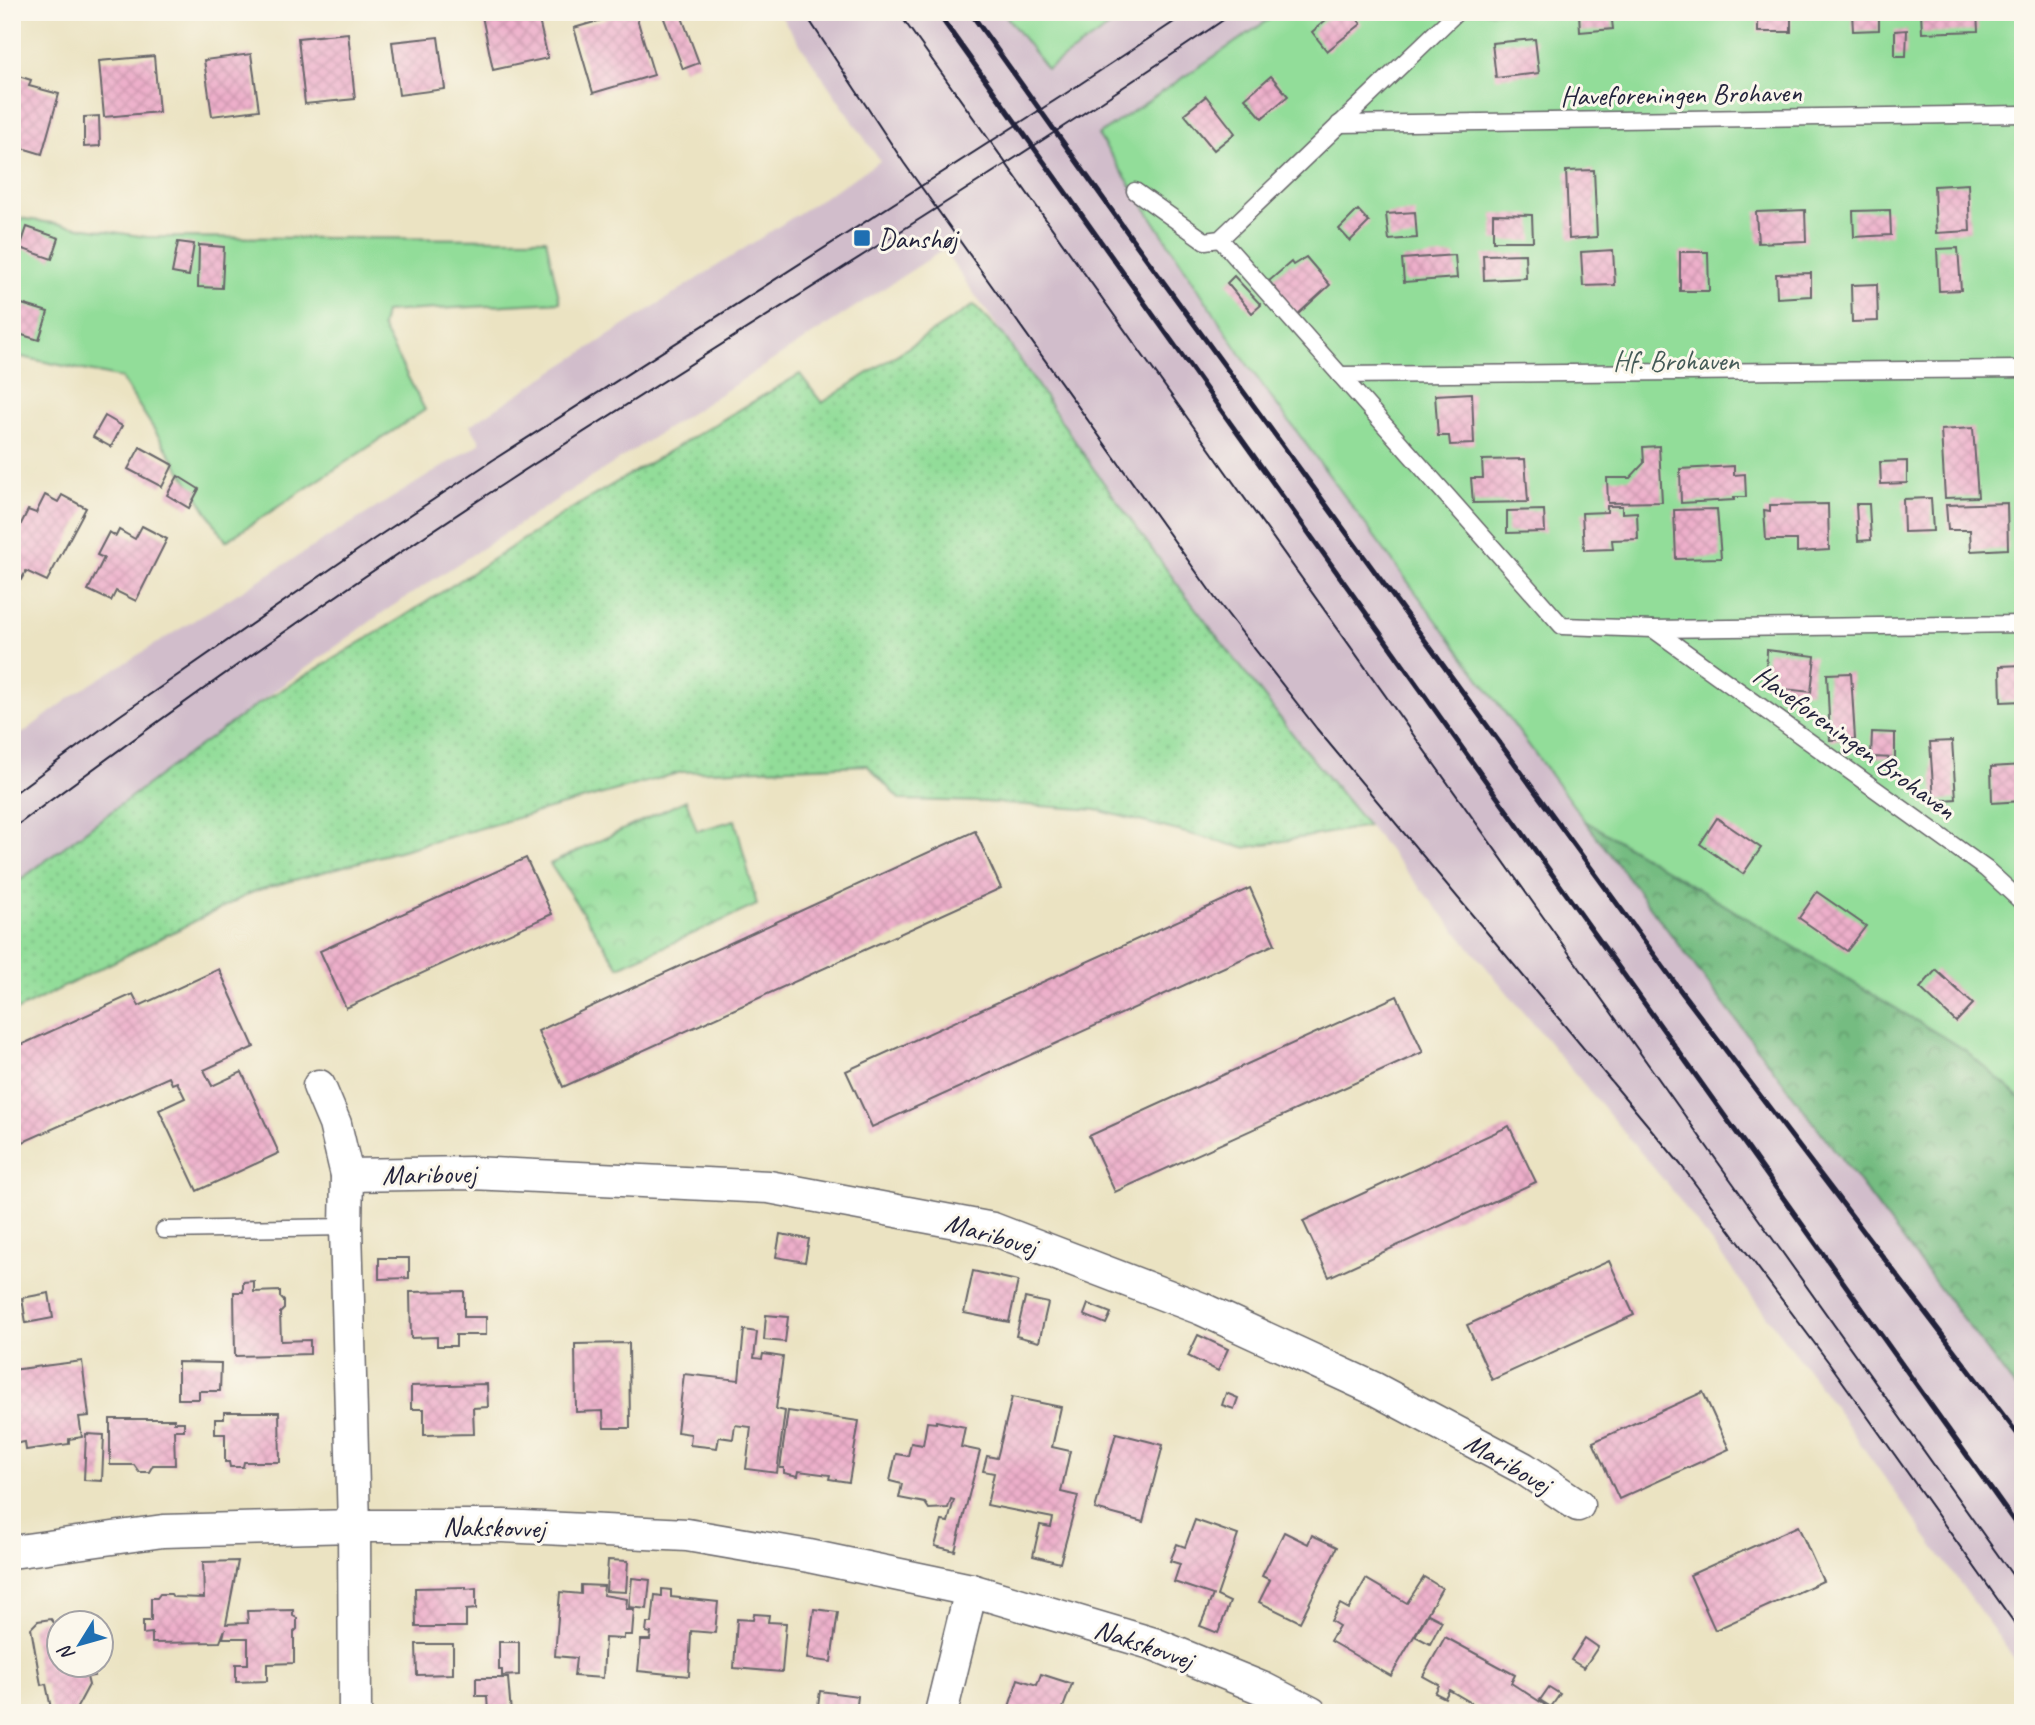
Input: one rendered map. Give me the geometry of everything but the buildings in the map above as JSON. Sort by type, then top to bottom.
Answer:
[{"type":"street","name":"Maribovej","points":[[319,1086],[335,1124],[347,1175],[355,1713]]},
{"type":"street","name":"Maribovej","points":[[347,1175],[472,1172],[769,1187],[993,1229],[1202,1309],[1375,1389],[1522,1468],[1578,1505]]},
{"type":"street","name":"Nakskovvej","points":[[12,1552],[163,1531],[354,1526],[503,1526],[687,1535],[809,1556],[971,1590],[1154,1644],[1264,1689],[1311,1713]]},
{"type":"street","points":[[941,1713],[971,1590]]},
{"type":"lane","points":[[1135,191],[1205,241],[1220,239],[1457,12]]},
{"type":"lane","name":"Haveforeningen Brohaven","points":[[1339,124],[2023,114]]},
{"type":"lane","name":"Haveforeningen Brohaven","points":[[1220,239],[1562,626],[1653,629],[2023,624]]},
{"type":"lane","points":[[1340,376],[2023,369]]},
{"type":"lane","name":"Haveforeningen Brohaven","points":[[1653,629],[1986,869],[2023,902]]},
{"type":"lane","points":[[164,1230],[346,1227]]},
{"type":"shaded area","points":[[778,12],[1003,12],[1047,68],[1131,12],[1280,12],[1098,135],[1249,367],[1584,820],[1965,1050],[2023,1100],[2023,1671],[1814,1379],[1672,1190],[1305,750],[1186,596],[1093,468],[943,250],[385,611],[12,886],[12,741],[78,692],[481,443],[470,425],[880,161]]},
{"type":"green space","points":[[1003,12],[1131,12],[1047,69]]},
{"type":"green space","name":"Hf. Brohaven","points":[[1280,12],[2023,12],[2023,1100],[1965,1050],[1584,820],[1249,367],[1098,135]]},
{"type":"green space","points":[[12,217],[147,237],[546,239],[560,302],[385,312],[382,327],[425,410],[226,541],[121,378],[12,355]]},
{"type":"green space","points":[[974,305],[1004,336],[1093,468],[1186,596],[1305,750],[1368,826],[1244,848],[1097,810],[984,802],[900,800],[867,765],[682,772],[255,891],[12,1013],[12,886],[192,751],[258,704],[403,617],[566,512],[800,374],[822,403]]},
{"type":"green space","points":[[686,800],[697,831],[735,820],[757,905],[619,967],[550,864]]},
{"type":"green space","points":[[1584,820],[1965,1050],[2023,1100],[2023,1398]]},
{"type":"tram line","points":[[804,12],[904,163],[1215,598],[1317,729],[1681,1165],[1830,1364],[2023,1635]]},
{"type":"tram line","points":[[898,12],[2023,1590]]},
{"type":"tram line","points":[[12,795],[119,716],[371,541],[1189,12]]},
{"type":"tram line","points":[[12,829],[257,651],[382,565],[599,422],[1055,132],[1235,12]]},
{"type":"railway","points":[[937,12],[2023,1534]]},
{"type":"railway","points":[[970,12],[1135,243],[1683,994],[2023,1441]]},
{"type":"place","name":"Danshøj","points":[[862,238]]}]
